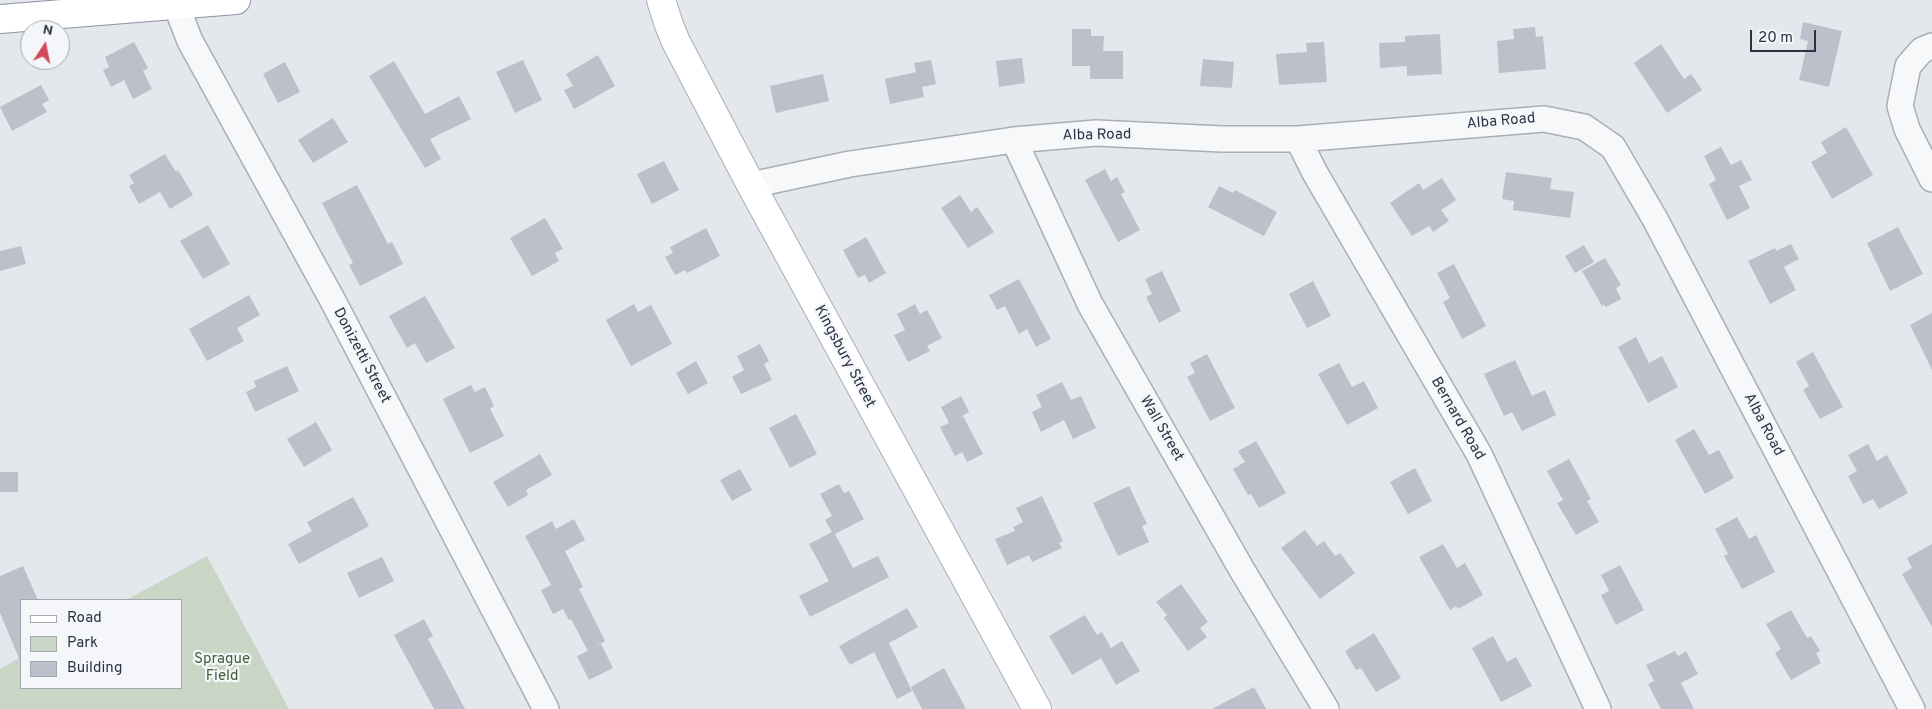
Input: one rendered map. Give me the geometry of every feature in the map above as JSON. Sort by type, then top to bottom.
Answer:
[{"type":"main road","points":[[0,19],[236,0]]},
{"type":"main road","name":"Kingsbury Street","points":[[662,0],[676,42],[751,185],[1037,709]]},
{"type":"street","name":"Donizetti Street","points":[[176,4],[190,41],[333,301],[546,709]]},
{"type":"street","points":[[1932,46],[1922,50],[1908,66],[1900,106],[1906,129],[1932,179]]},
{"type":"street","name":"Alba Road","points":[[751,185],[850,164],[1014,140],[1096,133],[1222,139],[1298,138],[1544,119],[1584,127],[1613,147],[1655,219],[1912,709]]},
{"type":"street","name":"Bernard Road","points":[[1298,138],[1315,173],[1479,454],[1598,709]]},
{"type":"street","name":"Wall Street","points":[[1014,140],[1090,304],[1242,570],[1326,709]]},
{"type":"green space","name":"Sprague Field","points":[[207,556],[289,709],[0,709],[0,669],[20,658],[20,689],[182,689],[182,599],[128,599]]},
{"type":"building","points":[[1803,22],[1842,31],[1829,87],[1799,80],[1808,41],[1800,39]]},
{"type":"building","points":[[1535,27],[1536,37],[1543,36],[1546,69],[1499,73],[1497,41],[1514,39],[1513,29]]},
{"type":"building","points":[[1072,29],[1091,29],[1091,36],[1104,36],[1103,51],[1123,51],[1123,79],[1090,79],[1090,66],[1072,66]]},
{"type":"building","points":[[1440,34],[1442,74],[1407,76],[1407,66],[1380,68],[1379,43],[1405,42],[1405,36]]},
{"type":"building","points":[[134,42],[148,68],[143,71],[152,89],[133,99],[124,80],[111,87],[103,70],[109,67],[105,57]]},
{"type":"building","points":[[1324,42],[1327,82],[1279,85],[1276,54],[1307,52],[1306,43]]},
{"type":"building","points":[[1661,44],[1684,79],[1691,74],[1702,90],[1667,113],[1634,63]]},
{"type":"building","points":[[598,55],[615,86],[574,109],[564,90],[573,86],[566,74]]},
{"type":"building","points":[[1022,58],[1025,83],[999,87],[996,61]]},
{"type":"building","points":[[1203,59],[1234,62],[1232,88],[1200,86]]},
{"type":"building","points":[[523,60],[542,100],[515,113],[496,72]]},
{"type":"building","points":[[931,60],[936,84],[922,87],[924,97],[890,104],[885,79],[916,72],[914,63]]},
{"type":"building","points":[[394,61],[425,114],[459,96],[471,119],[430,139],[441,159],[425,168],[369,76]]},
{"type":"building","points":[[285,62],[300,92],[278,103],[263,74]]},
{"type":"building","points":[[823,74],[829,101],[776,113],[770,86]]},
{"type":"building","points":[[41,85],[49,100],[42,104],[47,112],[12,131],[0,107]]},
{"type":"building","points":[[333,118],[348,142],[313,163],[298,140]]},
{"type":"building","points":[[1846,127],[1873,175],[1832,199],[1811,162],[1827,153],[1821,142]]},
{"type":"building","points":[[1721,147],[1731,165],[1741,160],[1752,180],[1739,186],[1750,208],[1727,220],[1709,184],[1716,180],[1704,156]]},
{"type":"building","points":[[165,154],[176,172],[178,170],[193,195],[170,209],[160,192],[139,204],[129,186],[134,183],[129,175]]},
{"type":"building","points":[[664,161],[679,190],[652,204],[637,174]]},
{"type":"building","points":[[1105,169],[1111,181],[1117,177],[1125,192],[1121,194],[1140,230],[1118,242],[1085,180]]},
{"type":"building","points":[[1506,172],[1552,178],[1550,189],[1574,192],[1570,218],[1513,210],[1514,201],[1502,199]]},
{"type":"building","points":[[1442,178],[1456,200],[1441,210],[1449,221],[1433,232],[1429,226],[1412,236],[1390,203],[1419,183],[1423,190]]},
{"type":"building","points":[[357,185],[388,244],[392,242],[403,264],[360,286],[349,265],[353,263],[322,203]]},
{"type":"building","points":[[1219,186],[1233,193],[1235,190],[1277,212],[1264,236],[1208,207]]},
{"type":"building","points":[[960,195],[971,212],[977,207],[994,232],[968,248],[941,208]]},
{"type":"building","points":[[545,218],[563,249],[555,253],[559,261],[532,276],[510,238]]},
{"type":"building","points":[[208,225],[230,264],[203,279],[180,241]]},
{"type":"building","points":[[1898,227],[1923,274],[1890,291],[1867,243]]},
{"type":"building","points":[[706,228],[720,256],[687,273],[685,270],[675,275],[665,257],[673,253],[670,247]]},
{"type":"building","points":[[866,237],[886,273],[869,283],[865,275],[858,278],[843,250]]},
{"type":"building","points":[[1791,244],[1799,259],[1784,267],[1796,290],[1770,304],[1748,261],[1775,248],[1776,251]]},
{"type":"building","points":[[1584,245],[1594,262],[1575,273],[1565,256]]},
{"type":"building","points":[[21,246],[26,264],[0,271],[0,251]]},
{"type":"building","points":[[1605,258],[1621,285],[1616,288],[1621,299],[1606,307],[1602,306],[1582,271]]},
{"type":"building","points":[[1454,264],[1486,326],[1462,339],[1443,302],[1450,298],[1437,273]]},
{"type":"building","points":[[1162,271],[1181,311],[1159,323],[1146,297],[1152,294],[1145,279]]},
{"type":"building","points":[[1019,279],[1051,339],[1036,347],[1027,329],[1019,334],[1005,306],[997,310],[989,295]]},
{"type":"building","points":[[1313,281],[1331,316],[1307,328],[1289,294]]},
{"type":"building","points":[[249,295],[260,315],[237,328],[244,341],[207,361],[189,329]]},
{"type":"building","points":[[425,296],[455,348],[426,363],[415,343],[407,348],[389,316]]},
{"type":"building","points":[[634,304],[638,312],[651,305],[672,344],[631,366],[606,320]]},
{"type":"building","points":[[915,304],[920,314],[927,310],[942,338],[927,346],[930,351],[908,362],[894,335],[905,330],[897,314]]},
{"type":"building","points":[[1932,313],[1932,370],[1910,325]]},
{"type":"building","points":[[1636,337],[1649,363],[1662,356],[1678,387],[1648,403],[1618,347]]},
{"type":"building","points":[[760,344],[769,361],[764,364],[772,380],[741,394],[732,377],[744,370],[737,356]]},
{"type":"building","points":[[1813,352],[1843,407],[1820,419],[1803,390],[1809,386],[1796,362]]},
{"type":"building","points":[[1207,354],[1235,408],[1210,421],[1187,377],[1195,373],[1190,363]]},
{"type":"building","points":[[1515,360],[1532,396],[1545,390],[1556,415],[1522,431],[1512,412],[1504,416],[1484,374]]},
{"type":"building","points":[[696,361],[708,383],[688,394],[676,373]]},
{"type":"building","points":[[1339,363],[1352,387],[1364,381],[1378,408],[1347,425],[1318,374]]},
{"type":"building","points":[[287,366],[299,391],[255,412],[246,392],[256,387],[254,381]]},
{"type":"building","points":[[1062,382],[1071,400],[1081,396],[1096,428],[1073,439],[1064,420],[1041,432],[1032,412],[1042,407],[1036,395]]},
{"type":"building","points":[[471,385],[475,392],[485,387],[494,406],[490,409],[504,436],[470,453],[443,399]]},
{"type":"building","points":[[961,396],[969,412],[953,421],[963,416],[983,454],[967,462],[962,452],[955,456],[940,427],[949,423],[941,407]]},
{"type":"building","points":[[796,414],[817,454],[790,468],[769,428]]},
{"type":"building","points":[[316,422],[332,450],[304,467],[287,439]]},
{"type":"building","points":[[1694,429],[1709,455],[1719,450],[1734,478],[1705,494],[1675,440]]},
{"type":"building","points":[[1256,441],[1286,493],[1259,508],[1251,494],[1248,495],[1233,469],[1245,462],[1238,451]]},
{"type":"building","points":[[1868,444],[1877,461],[1887,455],[1908,493],[1879,509],[1873,499],[1863,504],[1848,476],[1857,471],[1848,455]]},
{"type":"building","points":[[540,454],[552,475],[526,490],[528,495],[508,507],[493,482]]},
{"type":"building","points":[[1569,459],[1591,499],[1587,501],[1599,522],[1576,535],[1557,503],[1563,500],[1547,471]]},
{"type":"building","points":[[1415,468],[1432,501],[1408,514],[1390,482]]},
{"type":"building","points":[[740,469],[752,490],[732,501],[720,480]]},
{"type":"building","points":[[0,472],[18,472],[18,492],[0,492]]},
{"type":"building","points":[[839,484],[844,493],[849,491],[864,519],[835,534],[853,568],[878,556],[889,577],[810,617],[799,596],[829,581],[809,544],[832,532],[825,520],[832,516],[820,494]]},
{"type":"building","points":[[1129,486],[1147,524],[1142,526],[1149,542],[1118,556],[1093,503]]},
{"type":"building","points":[[1042,496],[1063,541],[1059,543],[1062,548],[1032,562],[1029,555],[1007,565],[995,539],[1015,531],[1013,527],[1023,522],[1016,508]]},
{"type":"building","points":[[353,497],[369,526],[299,564],[288,544],[312,531],[307,522]]},
{"type":"building","points":[[1737,517],[1749,539],[1756,535],[1775,572],[1742,589],[1724,556],[1728,554],[1715,529]]},
{"type":"building","points":[[574,519],[585,540],[565,551],[583,587],[579,589],[605,641],[593,648],[601,644],[613,668],[589,680],[577,656],[588,651],[571,619],[569,620],[563,609],[553,614],[541,590],[551,585],[525,536],[552,521],[556,529]]},
{"type":"building","points":[[1305,530],[1317,546],[1324,541],[1335,556],[1340,553],[1355,573],[1320,599],[1281,548]]},
{"type":"building","points":[[1443,544],[1457,568],[1465,563],[1483,595],[1458,609],[1456,606],[1450,610],[1419,557]]},
{"type":"building","points":[[1932,544],[1932,627],[1902,574],[1912,568],[1907,558]]},
{"type":"building","points":[[382,557],[394,581],[359,598],[347,573]]},
{"type":"building","points":[[1620,565],[1644,610],[1616,625],[1601,595],[1609,591],[1601,575]]},
{"type":"building","points":[[23,566],[38,599],[20,599],[20,661],[0,613],[0,576]]},
{"type":"building","points":[[1181,584],[1208,622],[1200,628],[1207,637],[1188,651],[1164,618],[1167,615],[1156,602]]},
{"type":"building","points":[[907,608],[918,627],[889,643],[912,691],[897,699],[874,652],[850,665],[839,646]]},
{"type":"building","points":[[1791,610],[1807,638],[1811,636],[1820,651],[1816,653],[1821,663],[1791,680],[1775,653],[1781,649],[1766,624]]},
{"type":"building","points":[[1085,615],[1097,635],[1102,632],[1111,648],[1122,641],[1140,671],[1116,685],[1101,658],[1072,675],[1049,636]]},
{"type":"building","points":[[424,619],[433,636],[428,639],[465,709],[434,709],[394,635]]},
{"type":"building","points":[[1374,633],[1401,678],[1376,692],[1361,668],[1356,670],[1345,651]]},
{"type":"building","points":[[1493,636],[1507,662],[1516,657],[1532,686],[1501,702],[1472,648]]},
{"type":"building","points":[[1675,651],[1678,656],[1686,651],[1698,674],[1681,683],[1694,709],[1661,709],[1648,684],[1654,681],[1646,665]]},
{"type":"building","points":[[944,668],[966,709],[922,709],[911,687]]},
{"type":"building","points":[[1254,687],[1266,709],[1212,709]]}]
